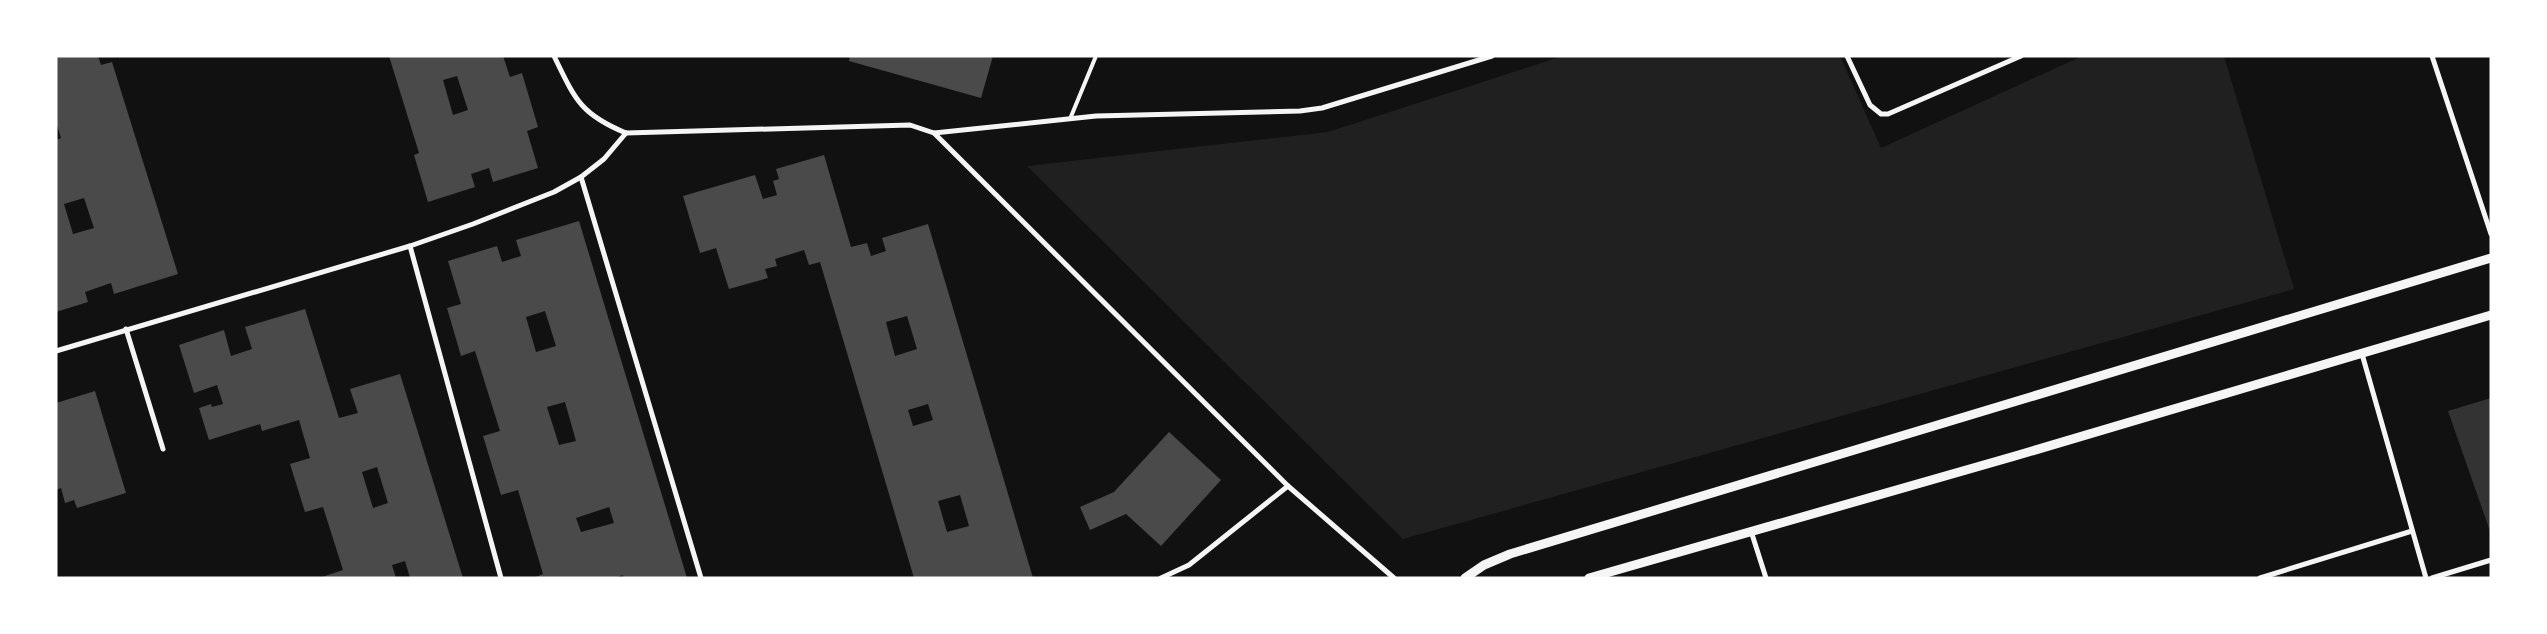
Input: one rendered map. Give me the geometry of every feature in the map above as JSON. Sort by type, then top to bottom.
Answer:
[{"type":"street","points":[[554,56],[573,94],[584,109],[602,123],[626,133],[910,125],[934,133],[1070,119],[1315,109],[1492,56]]},
{"type":"street","points":[[1847,56],[1870,105],[1880,114],[1888,114],[2021,56]]},
{"type":"street","points":[[2432,56],[2491,234]]},
{"type":"street","points":[[56,351],[410,246],[531,202],[581,177],[604,159],[626,133]]},
{"type":"street","points":[[934,133],[1288,486],[1394,578]]},
{"type":"street","points":[[581,177],[700,578]]},
{"type":"street","points":[[410,246],[501,578]]},
{"type":"street","points":[[1465,578],[1484,565],[1510,554],[2491,258]]},
{"type":"street","points":[[1589,578],[1751,530],[2005,459],[2491,315]]},
{"type":"street","points":[[126,329],[163,449]]},
{"type":"street","points":[[2362,354],[2426,578]]},
{"type":"street","points":[[1160,578],[1189,565],[1288,486]]},
{"type":"street","points":[[1751,530],[1766,578]]},
{"type":"street","points":[[2260,578],[2412,531]]},
{"type":"street","points":[[2432,578],[2491,560]]},
{"type":"lane","points":[[1070,119],[1096,56]]},
{"type":"shaded area","points":[[1563,56],[1840,56],[1881,148],[2082,56],[2224,56],[2294,289],[1403,539],[1027,166],[1328,132]]},
{"type":"shaded area","points":[[2491,398],[2491,534],[2448,411]]},
{"type":"building","points":[[56,56],[98,56],[101,65],[112,62],[178,274],[114,294],[111,283],[85,292],[88,302],[56,312],[56,140],[61,138],[56,122]],"holes":[[[84,198],[94,228],[73,234],[64,204]]]},
{"type":"building","points":[[389,56],[503,56],[510,77],[522,73],[538,127],[527,131],[538,168],[493,182],[489,168],[471,174],[475,187],[428,202],[414,155],[419,153]],"holes":[[[457,76],[468,110],[453,115],[443,80]]]},
{"type":"building","points":[[850,56],[993,56],[981,98],[849,61]]},
{"type":"building","points":[[824,155],[851,247],[867,243],[871,256],[886,251],[882,238],[928,224],[1033,578],[914,578],[820,262],[809,265],[804,250],[775,259],[777,266],[765,269],[768,278],[729,289],[716,248],[700,253],[683,196],[755,175],[763,199],[777,195],[773,181],[779,179],[776,169]],"holes":[[[907,316],[917,349],[895,356],[886,322]],[[928,404],[933,420],[913,426],[908,410]],[[960,495],[969,526],[947,532],[938,501]]]},
{"type":"building","points":[[579,221],[687,578],[623,578],[623,575],[615,578],[533,578],[543,574],[518,490],[501,495],[483,436],[500,431],[475,351],[461,356],[447,308],[461,304],[448,261],[497,246],[502,262],[521,256],[516,240]],"holes":[[[545,311],[556,346],[536,352],[526,317]],[[565,402],[576,441],[559,445],[547,407]],[[609,507],[614,523],[581,532],[576,518]]]},
{"type":"building","points":[[305,309],[339,418],[358,413],[350,389],[400,374],[463,578],[410,578],[405,561],[392,565],[396,578],[319,578],[343,570],[323,507],[305,512],[290,464],[310,458],[299,420],[262,431],[260,424],[209,440],[199,408],[211,404],[212,407],[223,404],[217,385],[194,393],[179,345],[224,330],[231,356],[252,349],[245,327]],"holes":[[[377,467],[388,503],[373,508],[362,472]]]},
{"type":"building","points":[[95,391],[126,493],[77,508],[74,500],[65,503],[61,488],[56,490],[56,403]]},
{"type":"building","points":[[1169,432],[1221,480],[1161,546],[1126,514],[1090,530],[1080,507],[1114,492]]}]
